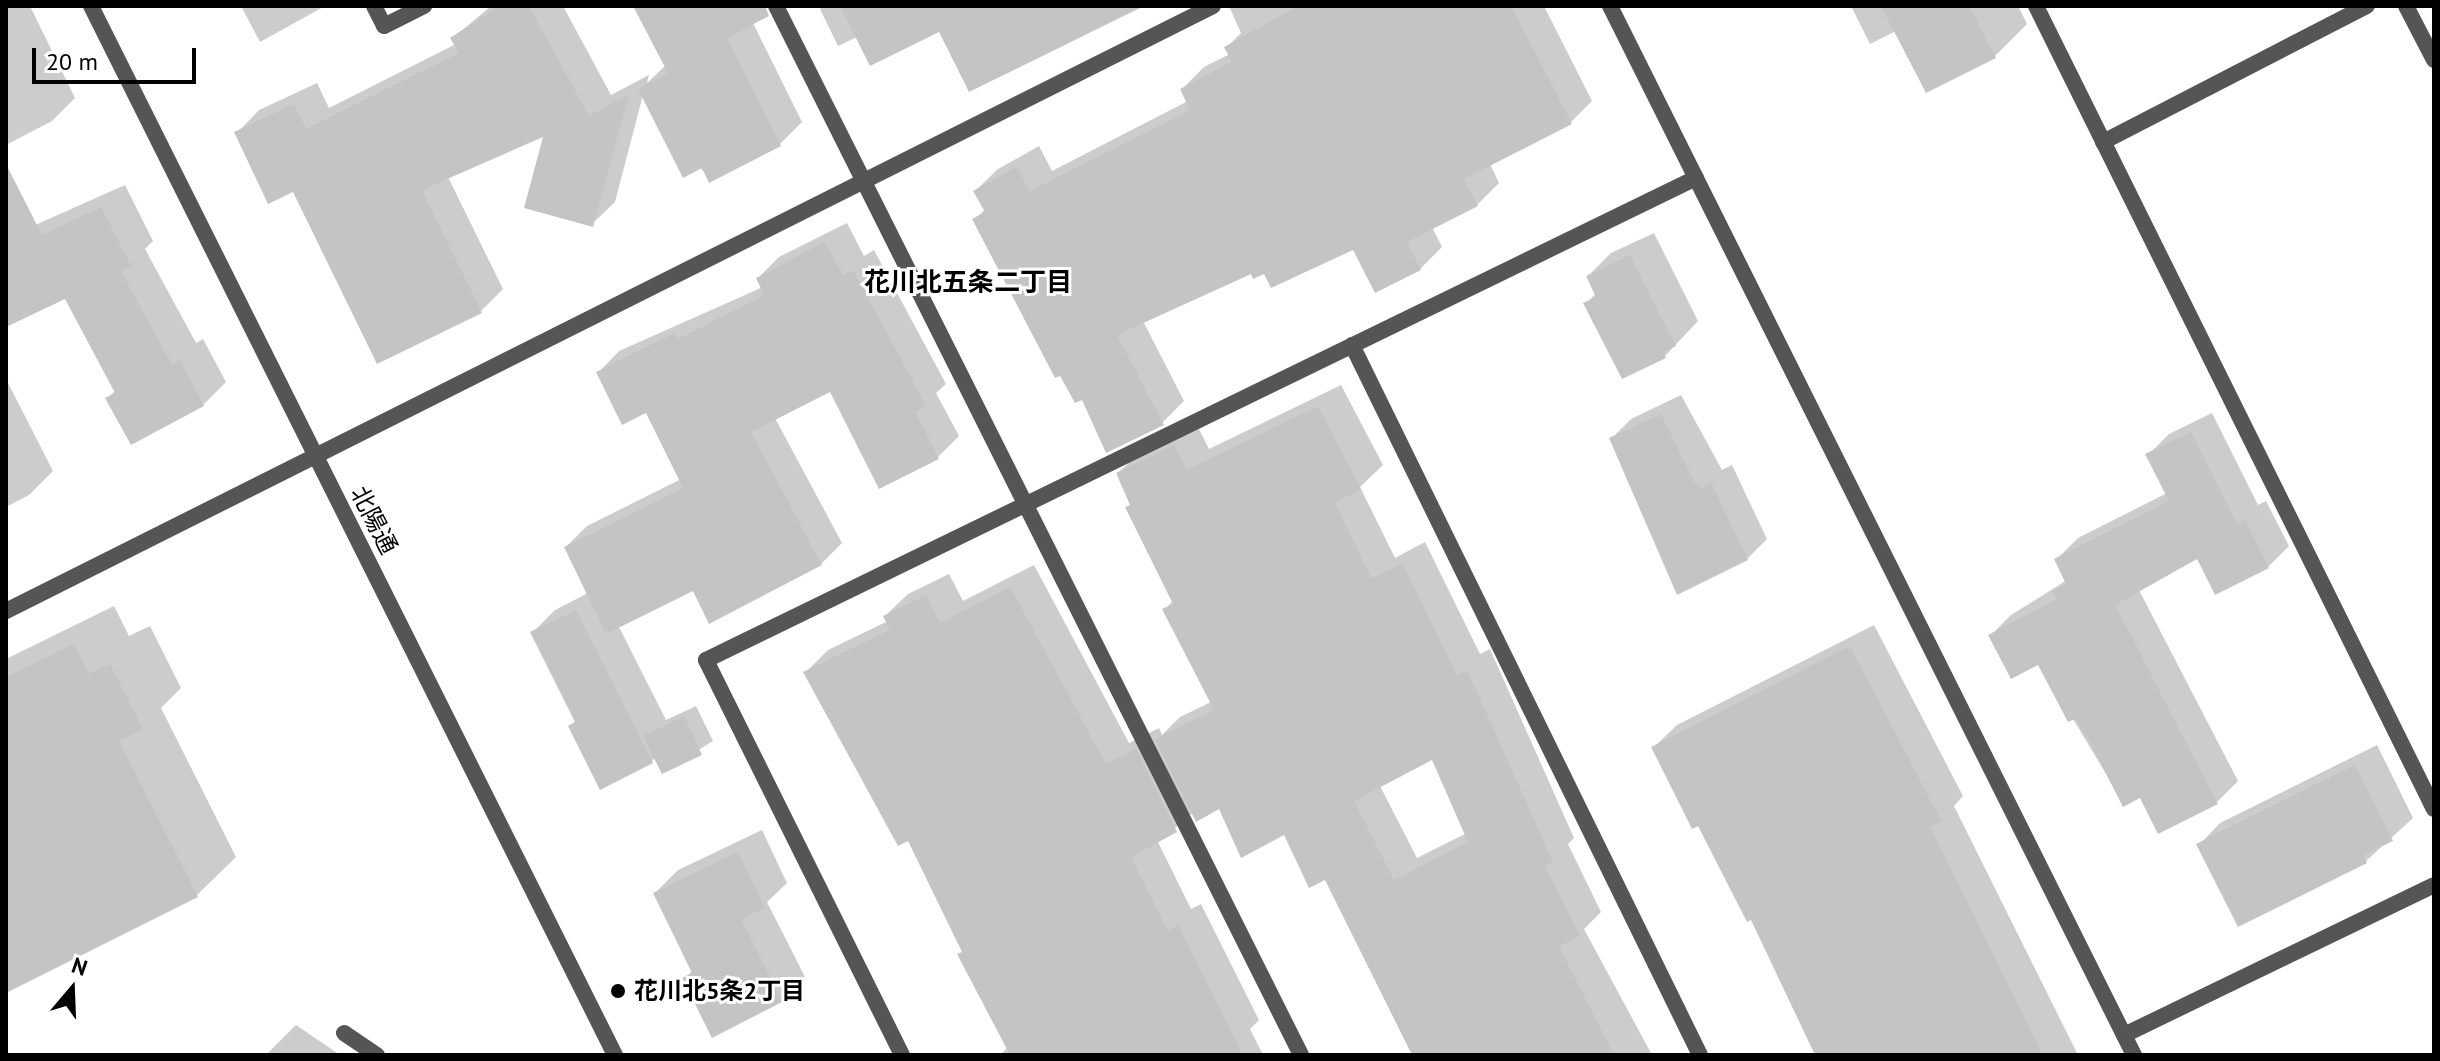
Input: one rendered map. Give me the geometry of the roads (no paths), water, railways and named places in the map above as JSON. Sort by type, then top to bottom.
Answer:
[{"type":"street","name":"北陽通","points":[[91,6],[615,1055]]},
{"type":"street","points":[[374,6],[384,26],[424,6]]},
{"type":"street","points":[[776,6],[1301,1055]]},
{"type":"street","points":[[6,611],[1213,6]]},
{"type":"street","points":[[1610,6],[2134,1055]]},
{"type":"street","points":[[2036,6],[2434,809]]},
{"type":"street","points":[[2103,142],[2367,6]]},
{"type":"street","points":[[2406,6],[2434,60]]},
{"type":"street","points":[[902,1055],[706,660],[1696,178]]},
{"type":"street","points":[[1352,345],[1700,1055]]},
{"type":"street","points":[[2124,1035],[2434,885]]},
{"type":"street","points":[[344,1033],[377,1055]]},
{"type":"place","name":"花川北5条2丁目","points":[[618,991]]},
{"type":"district","name":"花川北五条二丁目","points":[[968,282]]}]
